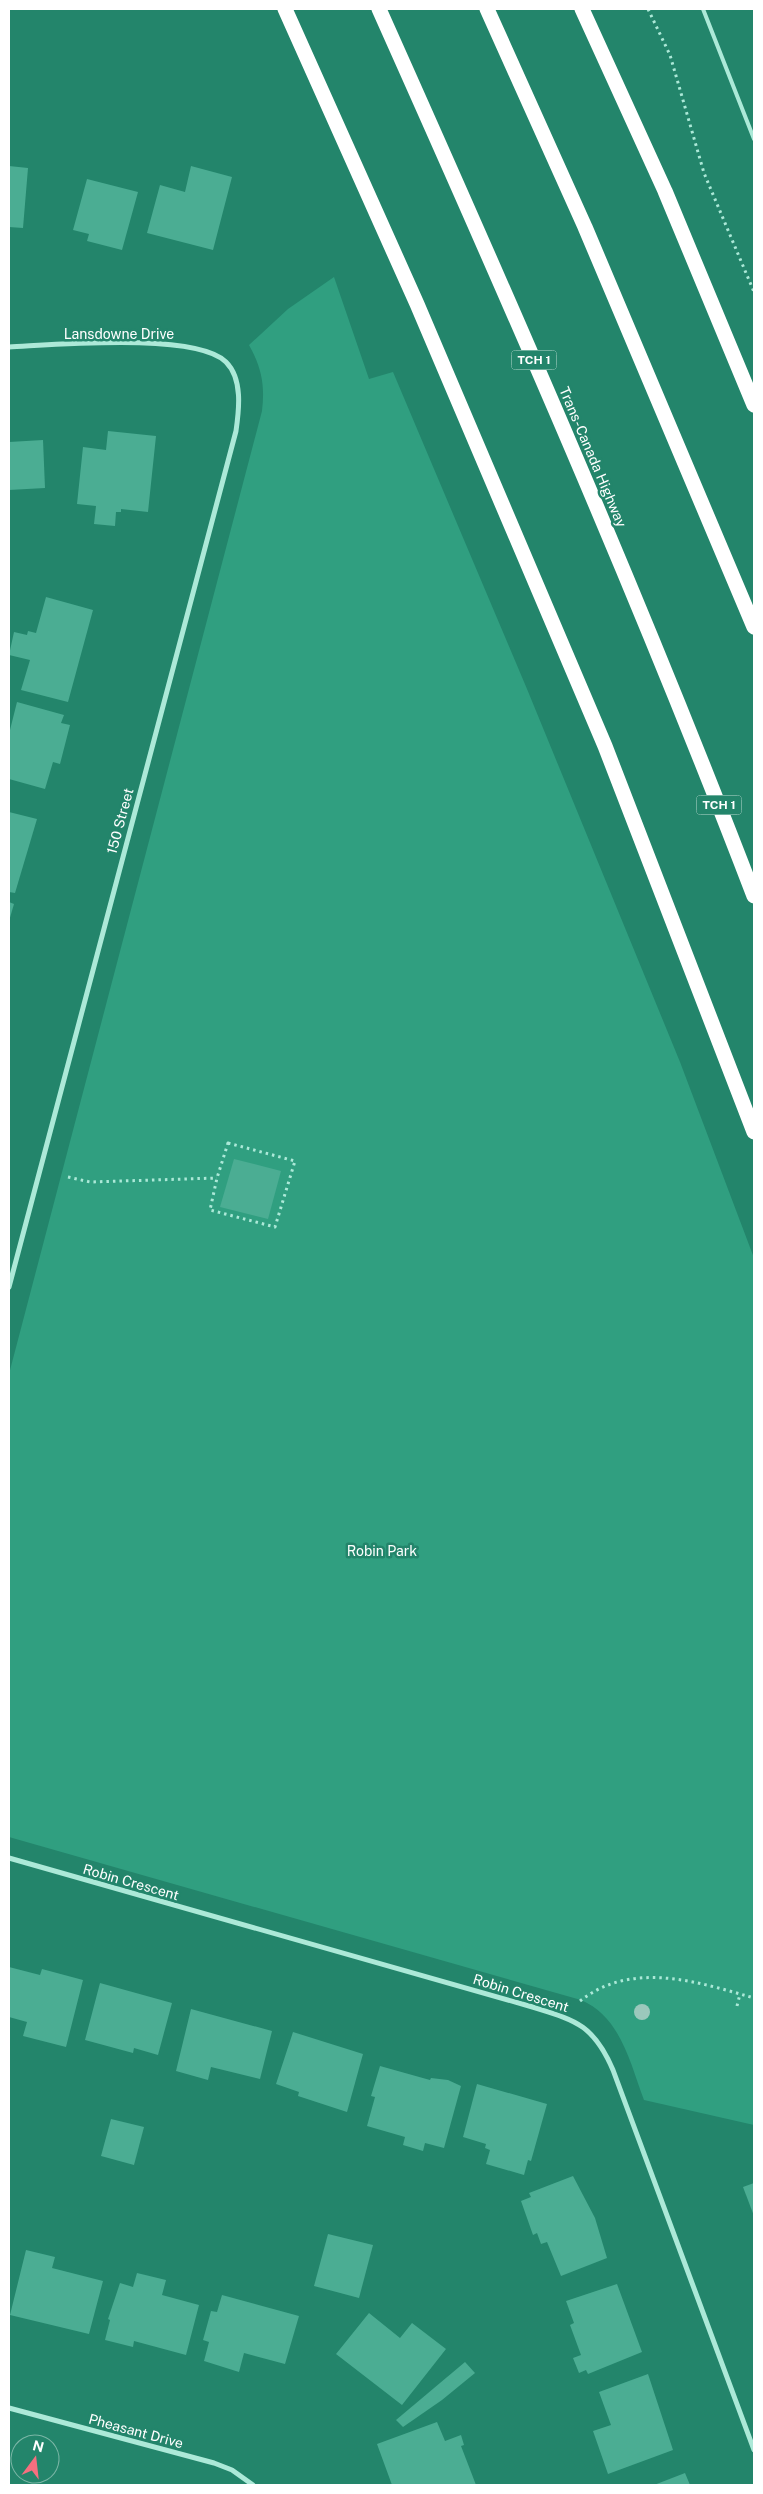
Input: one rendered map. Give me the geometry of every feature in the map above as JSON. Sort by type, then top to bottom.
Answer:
[{"type":"highway","points":[[285,9],[417,304],[605,746],[754,1132]]},
{"type":"highway","name":"Trans-Canada Highway","points":[[379,9],[495,268],[684,714],[754,896]]},
{"type":"highway","points":[[487,9],[585,227],[754,628]]},
{"type":"highway","points":[[582,9],[665,191],[754,405]]},
{"type":"street","name":"Lansdowne Drive","points":[[9,347],[96,344],[176,345],[195,348],[226,362]]},
{"type":"street","name":"150 Street","points":[[9,1287],[236,431],[239,395],[235,376],[226,362]]},
{"type":"street","name":"Robin Crescent","points":[[9,1858],[529,2006],[580,2024],[596,2037],[613,2070],[754,2450]]},
{"type":"street","name":"Pheasant Drive","points":[[9,2408],[214,2464],[232,2470],[253,2485]]},
{"type":"lane","points":[[703,9],[754,139]]},
{"type":"path","points":[[648,9],[670,55],[704,173],[754,292]]},
{"type":"path","points":[[228,1143],[295,1161],[275,1227],[210,1210],[216,1178],[228,1143]]},
{"type":"path","points":[[68,1177],[90,1182],[216,1178]]},
{"type":"path","points":[[582,2000],[591,1992],[621,1981],[646,1977],[689,1980],[754,1998]]},
{"type":"path","points":[[737,2006],[740,1994]]},
{"type":"green space","name":"Robin Park","points":[[334,277],[369,379],[393,372],[527,689],[680,1062],[754,1258],[754,2125],[644,2100],[622,2042],[615,2029],[595,2008],[581,2000],[9,1837],[9,1374],[262,411],[262,377],[249,345],[288,309]]},
{"type":"building","points":[[9,166],[28,168],[23,228],[9,227]]},
{"type":"building","points":[[191,166],[232,177],[213,250],[147,233],[160,185],[185,192]]},
{"type":"building","points":[[87,179],[138,192],[122,250],[87,241],[89,234],[73,230]]},
{"type":"building","points":[[108,431],[156,436],[148,512],[121,509],[121,512],[116,512],[115,526],[94,524],[96,506],[77,504],[83,447],[106,450]]},
{"type":"building","points":[[43,440],[45,488],[9,490],[9,442]]},
{"type":"building","points":[[46,597],[93,610],[68,702],[21,690],[30,660],[9,655],[14,632],[27,635],[28,631],[36,633]]},
{"type":"building","points":[[17,702],[64,715],[61,723],[70,725],[60,764],[53,762],[45,789],[9,779],[9,734]]},
{"type":"building","points":[[9,812],[37,819],[15,893],[9,892]]},
{"type":"building","points":[[9,902],[14,904],[9,921]]},
{"type":"building","points":[[234,1159],[281,1171],[268,1219],[220,1207]]},
{"type":"building","points":[[9,1967],[40,1975],[42,1969],[83,1980],[66,2047],[23,2036],[27,2022],[9,2017]]},
{"type":"building","points":[[100,1983],[172,2003],[158,2055],[134,2048],[133,2053],[85,2040]]},
{"type":"building","points":[[191,2009],[272,2031],[260,2079],[211,2067],[208,2080],[176,2071]]},
{"type":"building","points":[[293,2032],[363,2054],[347,2112],[298,2096],[299,2092],[276,2084]]},
{"type":"building","points":[[380,2066],[430,2080],[431,2078],[448,2080],[461,2086],[444,2148],[425,2143],[423,2151],[403,2145],[405,2137],[367,2126],[375,2097],[371,2096]]},
{"type":"building","points":[[477,2084],[547,2104],[531,2161],[528,2160],[524,2175],[486,2164],[490,2150],[485,2148],[486,2144],[463,2137]]},
{"type":"building","points":[[111,2119],[144,2127],[134,2165],[101,2156]]},
{"type":"building","points":[[573,2176],[595,2218],[607,2258],[561,2276],[547,2242],[541,2244],[537,2233],[533,2235],[521,2201],[531,2197],[529,2193]]},
{"type":"building","points":[[754,2183],[754,2216],[743,2187]]},
{"type":"building","points":[[328,2234],[373,2245],[359,2298],[314,2286]]},
{"type":"building","points":[[26,2250],[55,2257],[52,2268],[103,2281],[89,2334],[10,2315]]},
{"type":"building","points":[[137,2273],[166,2280],[162,2295],[199,2305],[186,2355],[134,2341],[133,2347],[105,2340],[110,2320],[108,2319],[120,2283],[133,2287]]},
{"type":"building","points":[[617,2284],[642,2352],[588,2374],[586,2370],[579,2373],[573,2358],[581,2355],[570,2325],[574,2323],[566,2301]]},
{"type":"building","points":[[222,2295],[299,2316],[285,2364],[244,2353],[239,2372],[204,2361],[209,2342],[203,2340],[211,2311],[217,2312]]},
{"type":"building","points":[[369,2313],[400,2338],[412,2323],[446,2349],[402,2405],[336,2354]]},
{"type":"building","points":[[465,2362],[475,2373],[442,2400],[403,2427],[396,2420]]},
{"type":"building","points":[[648,2374],[673,2450],[608,2474],[593,2431],[611,2425],[599,2392]]},
{"type":"building","points":[[437,2422],[445,2441],[461,2435],[464,2445],[461,2446],[476,2485],[392,2485],[377,2444]]},
{"type":"building","points":[[685,2473],[690,2485],[654,2485]]}]
